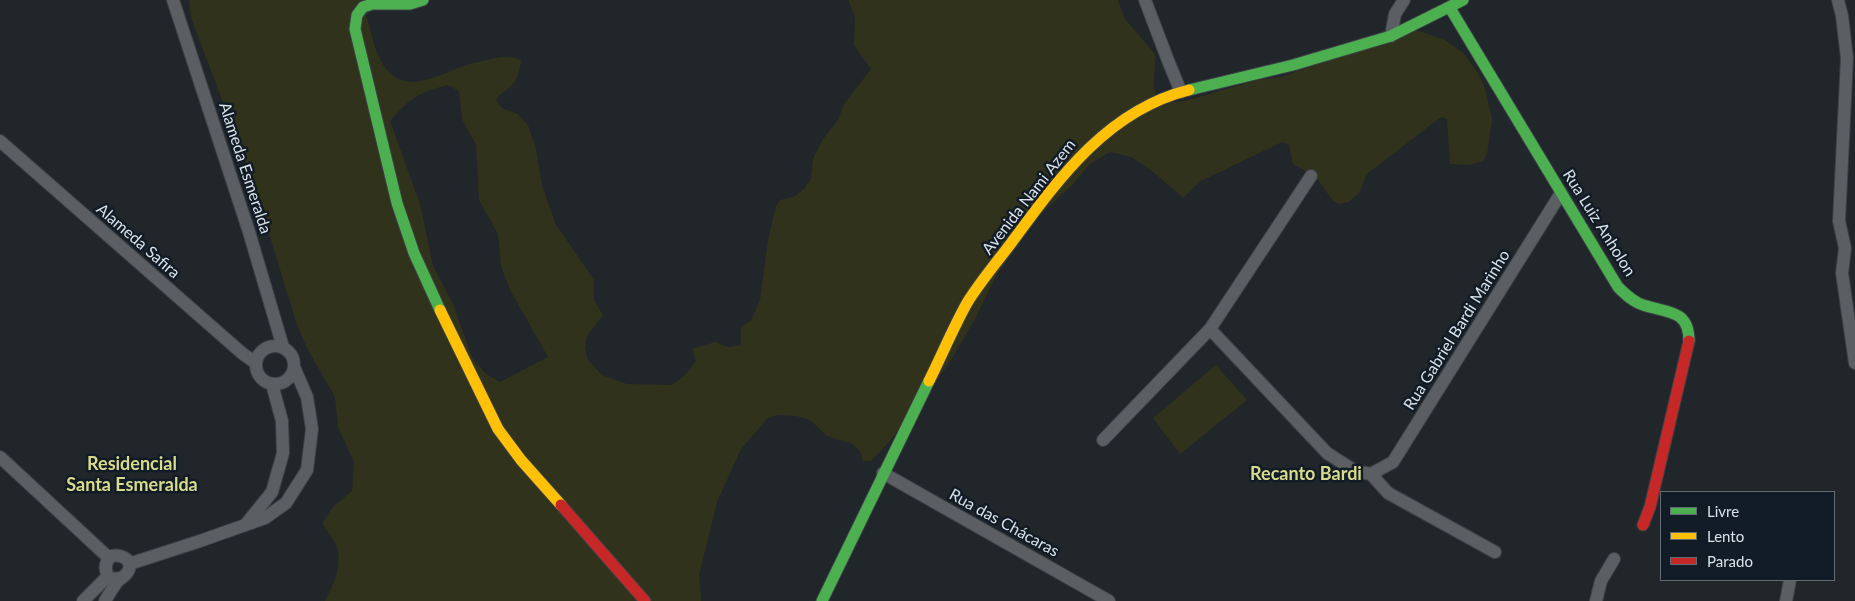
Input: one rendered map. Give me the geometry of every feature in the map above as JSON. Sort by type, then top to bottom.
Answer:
[{"type":"street","name":"Alameda Esmeralda","points":[[130,564],[200,542],[265,518],[286,503],[307,470],[312,429],[307,397],[291,355],[282,347],[249,232],[173,0]]},
{"type":"street","points":[[423,0],[410,4],[372,4],[363,7],[357,15],[355,29],[397,203],[414,253],[445,322],[498,429],[520,460],[645,601]]},
{"type":"street","points":[[1146,0],[1169,64],[1182,92]]},
{"type":"street","points":[[1391,36],[1395,14],[1404,0]]},
{"type":"street","name":"Avenida Nami Azem","points":[[822,601],[882,473],[968,302],[1039,205],[1083,152],[1118,123],[1146,105],[1182,92],[1293,65],[1391,36],[1463,0]]},
{"type":"street","points":[[1838,0],[1847,58],[1840,221],[1850,247],[1842,273],[1855,363]]},
{"type":"street","name":"Rua Luiz Anholon","points":[[1450,8],[1618,287],[1629,298],[1641,305],[1672,313],[1685,320],[1689,331],[1688,343],[1650,507],[1643,525]]},
{"type":"street","name":"Alameda Safira","points":[[0,141],[256,363]]},
{"type":"street","points":[[1103,440],[1210,329],[1311,176]]},
{"type":"street","name":"Rua Gabriel Bardi Marinho","points":[[1371,474],[1394,462],[1561,194]]},
{"type":"street","points":[[1210,329],[1327,454],[1355,471],[1371,474],[1388,493],[1495,552]]},
{"type":"street","points":[[256,363],[265,348],[271,346],[282,347]]},
{"type":"street","name":"Alameda Esmeralda","points":[[246,524],[272,492],[283,453],[282,421],[272,384],[258,375],[256,363]]},
{"type":"street","points":[[272,384],[285,382],[294,367]]},
{"type":"street","points":[[0,457],[109,558]]},
{"type":"street","name":"Rua das Chácaras","points":[[882,473],[1109,601]]},
{"type":"street","points":[[105,601],[127,574],[130,564],[127,558],[122,555],[111,556],[105,567],[108,576],[110,579],[122,578]]},
{"type":"street","points":[[1596,601],[1601,581],[1614,559]]},
{"type":"street","points":[[83,601],[108,576]]},
{"type":"street","points":[[1786,601],[1790,581]]},
{"type":"green space","points":[[189,0],[383,0],[366,15],[380,60],[389,72],[397,78],[416,82],[436,77],[470,64],[495,58],[508,57],[521,60],[515,81],[496,101],[502,108],[518,114],[528,125],[536,149],[542,185],[555,223],[594,280],[594,300],[603,315],[587,336],[585,348],[588,360],[602,375],[627,384],[672,385],[685,375],[696,361],[692,349],[715,342],[728,347],[741,345],[741,327],[751,320],[760,300],[768,240],[776,206],[780,200],[794,197],[805,188],[811,178],[813,159],[823,139],[838,120],[844,104],[871,69],[854,45],[855,17],[848,0],[1118,0],[1125,19],[1155,54],[1154,87],[1158,104],[1185,101],[1257,80],[1281,77],[1416,30],[1445,40],[1464,54],[1484,85],[1492,119],[1487,155],[1483,161],[1469,165],[1450,164],[1447,119],[1441,117],[1367,174],[1359,193],[1349,202],[1340,204],[1333,201],[1315,176],[1293,164],[1289,145],[1282,142],[1199,182],[1183,198],[1151,170],[1131,157],[1110,152],[1090,164],[1073,184],[1039,216],[996,276],[974,321],[948,365],[889,442],[871,461],[863,461],[860,451],[853,444],[827,436],[810,420],[796,416],[777,415],[768,418],[741,449],[717,502],[699,575],[701,601],[325,601],[335,580],[339,557],[335,542],[323,522],[333,507],[352,491],[354,462],[338,427],[335,397],[307,348],[296,322],[253,181],[191,18]],"holes":[[[448,85],[459,91],[462,119],[476,145],[479,200],[498,234],[501,266],[510,290],[548,357],[500,382],[485,373],[472,357],[453,304],[433,266],[420,204],[390,121],[415,97],[429,90]]]},
{"type":"green space","points":[[1216,365],[1247,400],[1180,454],[1153,418]]},
{"type":"traffic: fast","points":[[423,0],[410,4],[372,4],[363,7],[357,15],[355,29],[397,203],[414,253],[440,310]]},
{"type":"traffic: fast","points":[[1189,90],[1293,65],[1391,36],[1463,0]]},
{"type":"traffic: fast","points":[[1450,8],[1618,287],[1629,298],[1639,304],[1668,311],[1681,318],[1688,331],[1689,341]]},
{"type":"traffic: fast","points":[[822,601],[929,381]]},
{"type":"traffic: slow","points":[[929,381],[972,295],[1067,171],[1110,130],[1134,113],[1160,100],[1189,90]]},
{"type":"traffic: slow","points":[[440,310],[498,429],[521,460],[561,505]]},
{"type":"traffic: jam","points":[[1643,525],[1650,507],[1689,341]]},
{"type":"traffic: jam","points":[[561,505],[645,601]]},
{"type":"district","name":"Residencial Santa Esmeralda","points":[[132,474]]},
{"type":"district","name":"Recanto Bardi","points":[[1306,474]]}]
